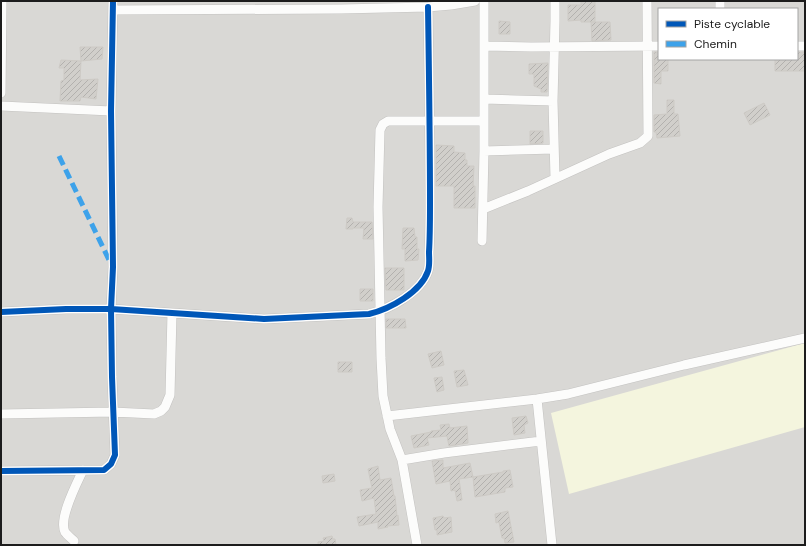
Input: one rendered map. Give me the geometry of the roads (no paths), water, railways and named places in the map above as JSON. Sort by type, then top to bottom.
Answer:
[{"type":"street","points":[[1,93],[2,1]]},
{"type":"street","points":[[1,471],[104,470],[111,464],[115,456],[111,309],[113,267],[113,6],[341,5],[428,7],[474,1]]},
{"type":"street","points":[[482,241],[484,151],[484,1]]},
{"type":"street","points":[[554,178],[553,101],[555,1]]},
{"type":"street","points":[[483,209],[528,191],[608,154],[640,142],[648,136],[647,1]]},
{"type":"street","points":[[1,312],[66,309],[111,309],[264,319],[340,316],[369,314],[380,311],[392,305],[417,288],[429,270],[430,121],[428,7]]},
{"type":"street","points":[[484,46],[658,46]]},
{"type":"street","points":[[484,99],[553,101]]},
{"type":"street","points":[[1,106],[112,110]]},
{"type":"street","points":[[417,545],[402,460],[390,430],[382,381],[378,207],[380,130],[383,124],[388,121],[483,121]]},
{"type":"street","points":[[484,151],[554,149]]},
{"type":"street","points":[[1,414],[113,412],[154,414],[161,411],[165,407],[170,395],[172,314]]},
{"type":"street","points":[[387,416],[537,399],[568,394],[684,365],[805,338]]},
{"type":"street","points":[[537,399],[552,545]]},
{"type":"street","points":[[402,460],[444,453],[541,441]]},
{"type":"street","points":[[74,541],[65,532],[64,516],[83,470]]}]
